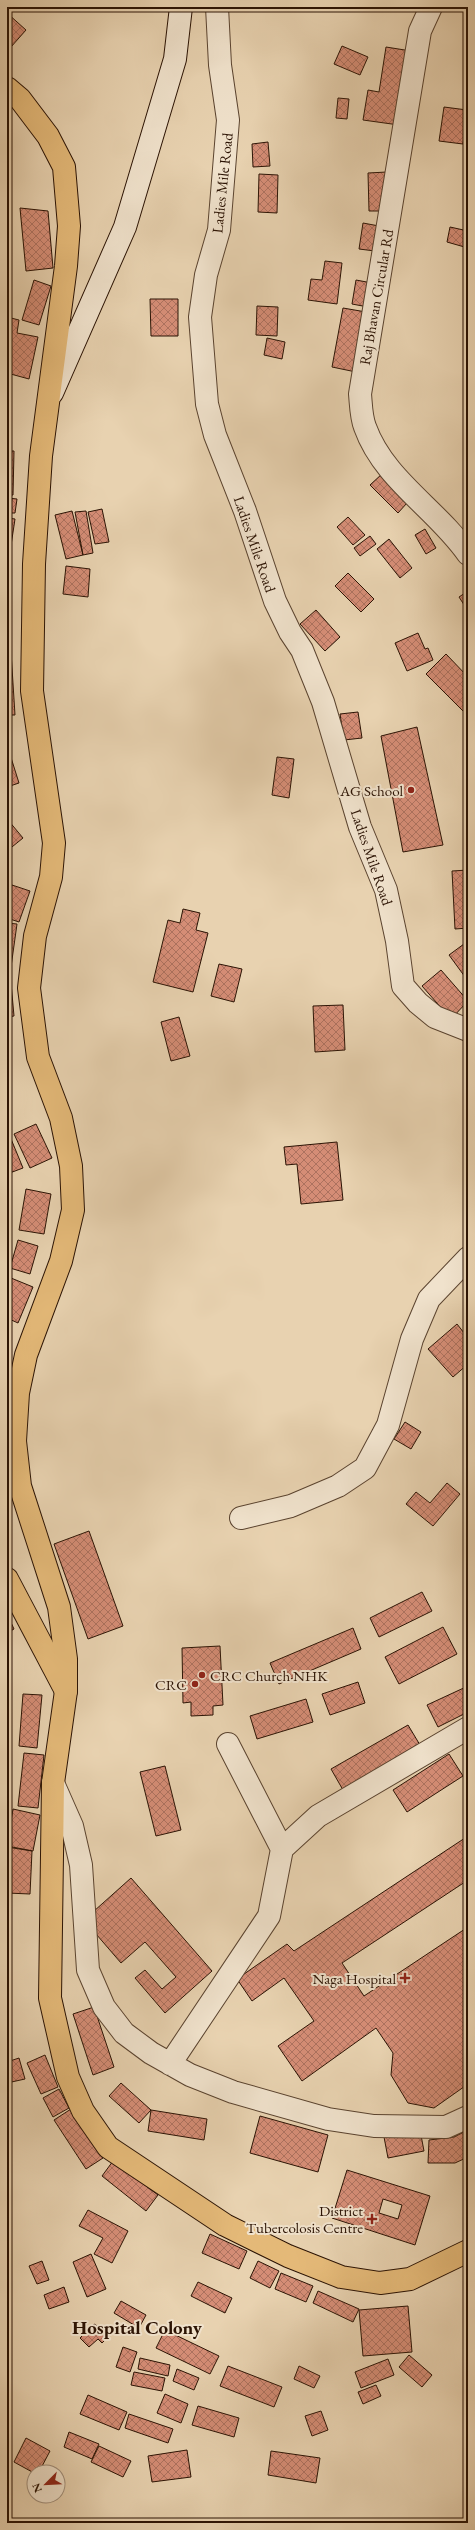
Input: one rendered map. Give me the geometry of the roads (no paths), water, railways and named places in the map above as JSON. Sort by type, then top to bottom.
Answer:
[{"type":"main road","points":[[7,88],[20,99],[48,136],[64,167],[69,226],[66,266],[41,456],[34,564],[32,691],[54,843],[51,877],[35,936],[29,988],[38,1057],[61,1118],[72,1166],[73,1210],[61,1262],[26,1355],[18,1393],[15,1441],[20,1486],[59,1607],[66,1659],[66,1691],[53,1783],[50,1998],[68,2077],[83,2111],[108,2147],[225,2225],[288,2256],[341,2277],[380,2283],[410,2279],[468,2251]]},
{"type":"main road","points":[[7,1579],[66,1691]]},
{"type":"street","points":[[48,403],[125,227],[175,59],[181,7]]},
{"type":"street","name":"Ladies Mile Road","points":[[217,7],[220,65],[228,120],[219,230],[206,275],[200,317],[209,412],[215,435],[245,511],[275,601],[290,632],[302,650],[326,708],[360,827],[386,890],[397,941],[403,986],[418,1003],[435,1017],[468,1030]]},
{"type":"street","name":"Raj Bhavan Circular Rd","points":[[431,7],[420,31],[360,394],[364,426],[383,464],[454,533],[468,554]]},
{"type":"street","points":[[241,1518],[291,1506],[338,1486],[365,1468],[388,1425],[412,1339],[429,1299],[468,1258]]},
{"type":"street","points":[[170,2064],[269,1916],[282,1849],[318,1816],[468,1728]]},
{"type":"street","points":[[228,1744],[282,1849]]},
{"type":"street","points":[[53,1783],[72,1826],[81,1866],[88,1970],[104,2007],[124,2032],[170,2064],[190,2075],[233,2092],[328,2119],[374,2126],[446,2127],[468,2117]]},
{"type":"place","name":"AG School","points":[[411,790]]},
{"type":"place","name":"CRC Church NHK","points":[[202,1675]]},
{"type":"place","name":"CRC","points":[[195,1684]]},
{"type":"place","name":"Naga Hospital","points":[[405,1978]]},
{"type":"place","name":"District Tubercolosis Centre","points":[[372,2219]]},
{"type":"district","name":"Hospital Colony","points":[[137,2327]]}]
